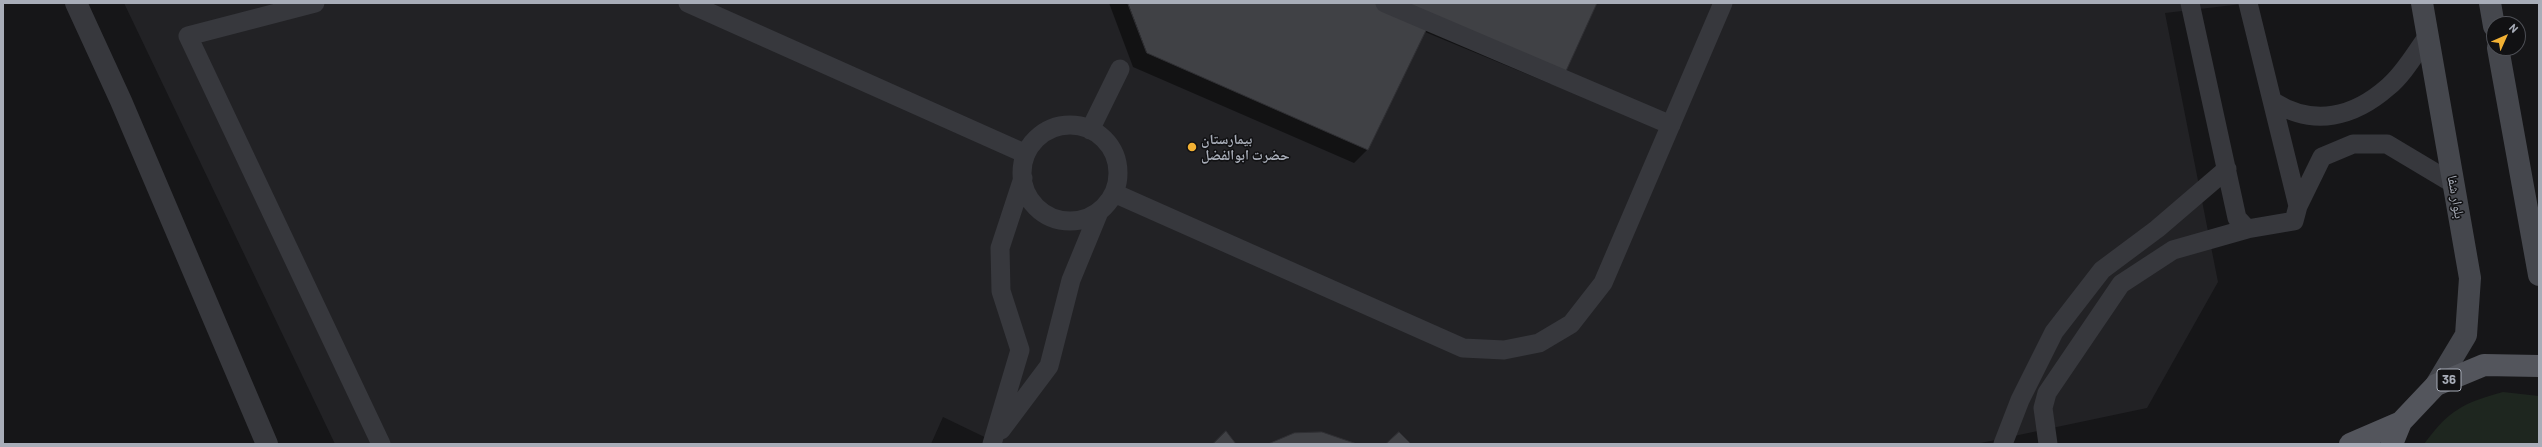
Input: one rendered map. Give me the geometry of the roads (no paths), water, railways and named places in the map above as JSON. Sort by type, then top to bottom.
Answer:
[{"type":"main road","name":"بلوار شفا","points":[[2422,3],[2470,278],[2466,335],[2436,385]]},
{"type":"main road","points":[[2490,3],[2492,16]]},
{"type":"main road","points":[[2499,56],[2539,275]]},
{"type":"main road","name":"36","points":[[2392,444],[2401,422],[2436,385],[2484,365],[2539,366]]},
{"type":"main road","name":"36","points":[[2350,444],[2401,422]]},
{"type":"street","points":[[76,3],[121,101],[267,444]]},
{"type":"lane","points":[[315,3],[188,36],[381,444]]},
{"type":"lane","points":[[688,3],[1026,154]]},
{"type":"lane","points":[[1385,3],[1671,125]]},
{"type":"lane","points":[[1114,193],[1463,348],[1504,350],[1539,343],[1570,324],[1603,283],[1723,3]]},
{"type":"lane","points":[[2190,3],[2237,218],[2247,229]]},
{"type":"lane","points":[[2248,3],[2274,102],[2298,206]]},
{"type":"lane","points":[[2274,102],[2291,113],[2328,118],[2361,107],[2390,86],[2428,36]]},
{"type":"lane","points":[[1090,130],[1120,69]]},
{"type":"lane","points":[[1078,126],[1090,130],[1100,136],[1115,156],[1118,181],[1114,193],[1098,212],[1071,280],[1049,366],[992,443],[1020,350],[1001,291],[1000,248],[1023,178],[1023,166],[1026,154],[1042,135],[1053,129],[1078,126]]},
{"type":"lane","points":[[2048,444],[2043,408],[2047,393],[2121,284],[2173,250],[2247,229],[2294,221],[2298,206],[2322,157],[2353,144],[2387,144],[2454,184]]},
{"type":"lane","points":[[2003,444],[2020,400],[2054,332],[2102,270],[2157,229],[2227,169]]},
{"type":"lane","points":[[1023,178],[1032,202],[1040,211],[1051,217],[1075,221],[1088,218],[1098,212]]},
{"type":"place","name":"بیمارستان حضرت ابوالفضل","points":[[1192,147]]}]
